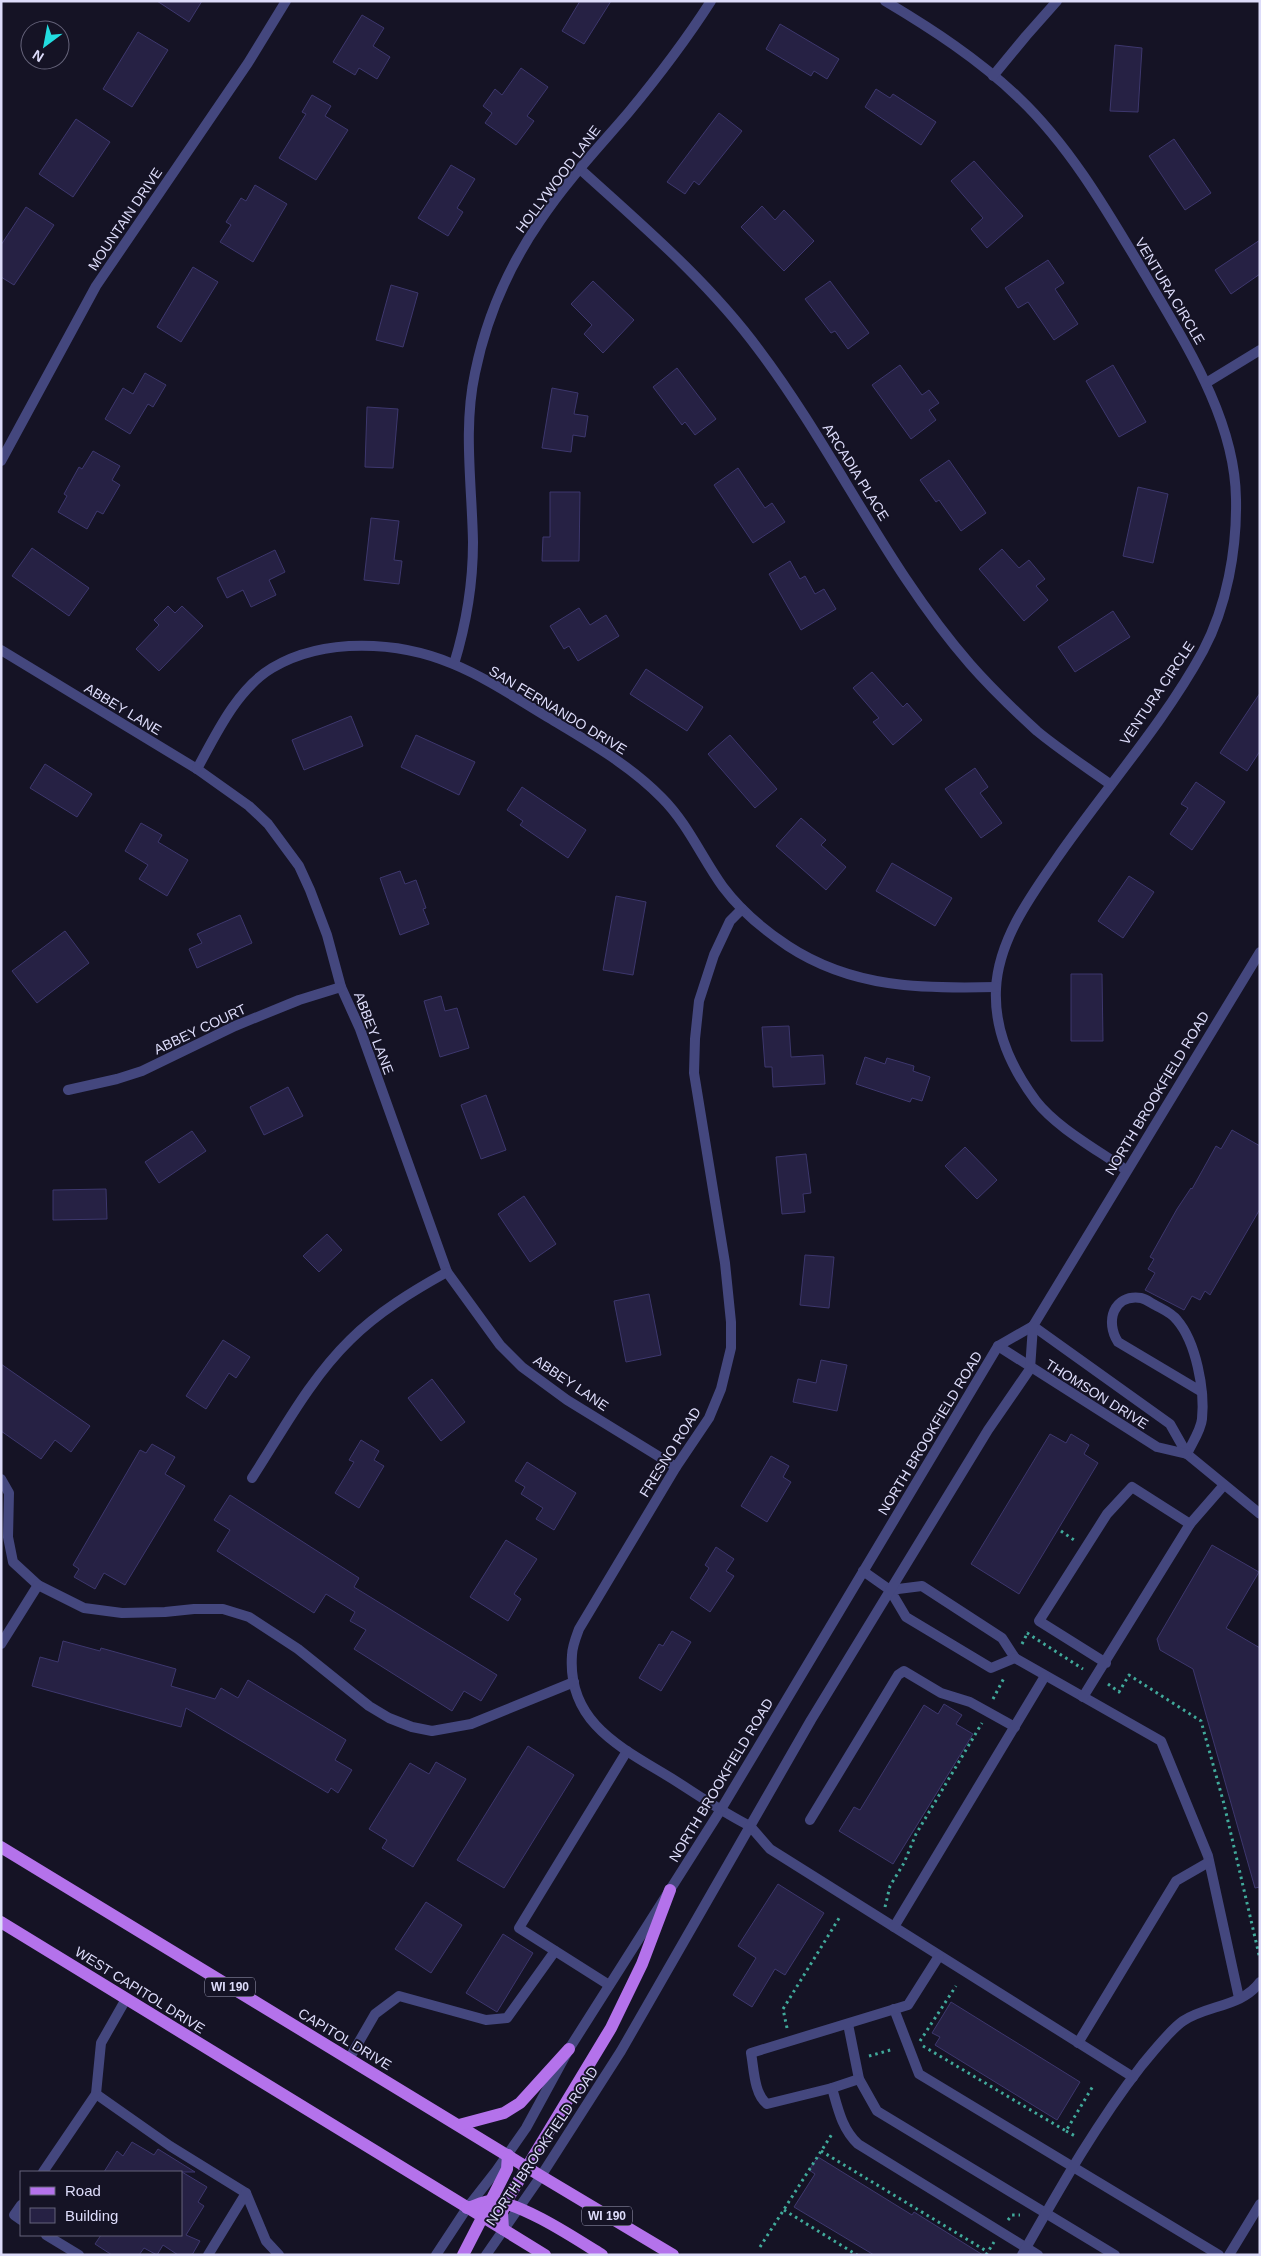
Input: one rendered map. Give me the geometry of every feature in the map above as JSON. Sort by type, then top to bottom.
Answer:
[{"type":"main road","name":"CAPITOL DRIVE","points":[[1,1847],[525,2167],[673,2255]]},
{"type":"main road","points":[[503,2229],[502,2212],[525,2167],[611,2028],[642,1964],[670,1890]]},
{"type":"main road","name":"WEST CAPITOL DRIVE","points":[[1,1922],[467,2208]]},
{"type":"main road","points":[[459,2125],[504,2113],[520,2103],[569,2049]]},
{"type":"main road","points":[[463,2255],[507,2169],[508,2156]]},
{"type":"main road","points":[[467,2208],[490,2201],[506,2205],[549,2222],[602,2255]]},
{"type":"main road","points":[[467,2208],[545,2255]]},
{"type":"street","name":"MOUNTAIN DRIVE","points":[[1,461],[107,269],[248,63],[286,1]]},
{"type":"street","name":"HOLLYWOOD LANE","points":[[454,664],[466,614],[472,566],[469,442],[475,373],[489,324],[508,276],[540,220],[629,111],[711,1]]},
{"type":"street","name":"VENTURA CIRCLE","points":[[885,1],[973,58],[1019,97],[1076,165],[1136,260],[1192,355],[1218,412],[1232,465],[1236,494],[1232,553],[1222,601],[1205,647],[1164,712],[1071,838],[1023,910],[1000,962],[996,987],[997,1011],[1001,1034],[1012,1064],[1037,1103],[1058,1123],[1126,1170]]},
{"type":"street","points":[[993,76],[1058,1]]},
{"type":"street","name":"ARCADIA PLACE","points":[[580,169],[654,236],[720,303],[758,348],[835,462],[906,580],[970,664],[1039,732],[1110,784]]},
{"type":"street","points":[[1206,383],[1260,350]]},
{"type":"street","name":"SAN FERNANDO DRIVE","points":[[197,769],[234,706],[255,682],[272,668],[324,649],[350,645],[369,646],[429,656],[454,664],[606,752],[648,784],[679,818],[723,887],[742,909],[763,929],[816,962],[842,974],[897,985],[996,987]]},
{"type":"street","name":"ABBEY LANE","points":[[1,650],[197,769],[249,806],[268,824],[298,866],[310,890],[327,934],[341,986],[360,1029],[447,1272],[500,1345],[522,1367],[567,1400],[676,1467]]},
{"type":"street","name":"FRESNO ROAD","points":[[742,909],[730,921],[714,955],[699,1001],[694,1073],[725,1263],[731,1322],[731,1348],[721,1389],[708,1418],[676,1467],[579,1629],[572,1654],[574,1682],[587,1716],[606,1737],[720,1811],[750,1826]]},
{"type":"street","name":"NORTH BROOKFIELD ROAD","points":[[486,2255],[541,2176],[622,2051],[720,1876],[811,1720],[988,1430],[1030,1368],[1033,1326],[1260,952]]},
{"type":"street","name":"ABBEY COURT","points":[[68,1090],[117,1079],[142,1071],[235,1026],[299,1000],[341,986]]},
{"type":"street","points":[[252,1478],[322,1372],[349,1340],[374,1318],[447,1272]]},
{"type":"street","points":[[1187,1454],[1202,1421],[1202,1392],[1192,1346],[1177,1319],[1143,1298],[1131,1298],[1121,1302],[1113,1312],[1110,1323],[1112,1333],[1118,1342],[1202,1392]]},
{"type":"street","name":"NORTH BROOKFIELD ROAD","points":[[436,2255],[467,2208],[508,2156],[526,2128],[569,2049],[720,1811],[998,1346],[1033,1326]]},
{"type":"street","name":"THOMSON DRIVE","points":[[1033,1326],[1170,1424],[1187,1454],[1260,1514]]},
{"type":"street","name":"THOMSON DRIVE","points":[[998,1346],[1157,1447],[1187,1454]]},
{"type":"street","points":[[1,1479],[9,1493],[8,1537],[14,1562],[38,1585],[84,1608],[122,1613],[194,1609],[223,1610],[249,1618],[298,1649],[368,1706],[389,1718],[412,1727],[432,1731],[471,1724],[574,1682]]},
{"type":"street","points":[[1083,1697],[1106,1664],[1190,1524],[1224,1485]]},
{"type":"street","points":[[1106,1664],[1039,1620],[1107,1514],[1132,1487],[1190,1524]]},
{"type":"street","points":[[863,1571],[890,1590],[906,1617],[991,1668],[1014,1658]]},
{"type":"street","points":[[1,1644],[38,1585]]},
{"type":"street","points":[[890,1590],[922,1586],[1002,1638],[1014,1658],[1161,1741],[1209,1862],[1238,1998]]},
{"type":"street","points":[[810,1820],[898,1675],[904,1671],[941,1693],[970,1702],[1015,1727]]},
{"type":"street","points":[[894,1927],[1046,1676]]},
{"type":"street","points":[[610,1985],[518,1928],[627,1751]]},
{"type":"street","points":[[750,1826],[770,1849],[1133,2077]]},
{"type":"street","points":[[1078,2043],[1176,1882],[1209,1862]]},
{"type":"street","points":[[349,2059],[375,2014],[399,1996],[486,2020],[508,2018],[555,1951]]},
{"type":"street","points":[[859,2078],[832,2088],[768,2104],[762,2100],[751,2053],[908,2005],[939,1956]]},
{"type":"street","points":[[1024,2251],[1073,2167],[1117,2098],[1152,2053],[1183,2021],[1238,1998],[1256,1995],[1260,1982]]},
{"type":"street","points":[[44,2171],[96,2094],[102,2044],[126,1999]]},
{"type":"street","points":[[894,2009],[919,2074],[1219,2255]]},
{"type":"street","points":[[848,2024],[859,2078],[877,2112],[1115,2255]]},
{"type":"street","points":[[832,2088],[848,2135],[858,2144],[1024,2251],[1038,2255]]},
{"type":"street","points":[[96,2094],[170,2146],[246,2193],[266,2241],[279,2255]]},
{"type":"street","points":[[208,2255],[246,2193]]},
{"type":"street","points":[[1229,2255],[1260,2204]]},
{"type":"street","points":[[20,2206],[14,2215],[20,2219]]},
{"type":"street","points":[[48,2236],[79,2255]]},
{"type":"path","points":[[878,1917],[886,1903],[890,1886],[904,1863],[916,1834],[987,1712],[1027,1633]]},
{"type":"path","points":[[790,2041],[783,2009],[841,1916]]},
{"type":"path","points":[[855,2059],[919,2043],[956,1986]]},
{"type":"path","points":[[919,2043],[1066,2132],[1093,2086]]},
{"type":"path","points":[[760,2247],[841,2119]]},
{"type":"path","points":[[821,2151],[988,2252]]},
{"type":"path","points":[[784,2210],[857,2255]]},
{"type":"building","points":[[157,1],[202,1],[189,22]]},
{"type":"building","points":[[580,1],[611,1],[584,44],[562,31]]},
{"type":"building","points":[[362,15],[384,28],[373,46],[390,57],[377,79],[359,68],[355,75],[333,62]]},
{"type":"building","points":[[780,24],[839,59],[827,79],[814,71],[811,76],[766,49]]},
{"type":"building","points":[[138,32],[168,50],[132,107],[103,89]]},
{"type":"building","points":[[1115,45],[1142,48],[1138,112],[1110,111]]},
{"type":"building","points":[[521,68],[548,87],[527,116],[534,121],[516,145],[485,123],[492,113],[483,106],[495,89],[502,95]]},
{"type":"building","points":[[876,89],[890,98],[893,94],[936,122],[921,145],[865,107]]},
{"type":"building","points":[[312,95],[331,106],[325,116],[348,130],[316,180],[279,158],[306,114],[302,112]]},
{"type":"building","points":[[719,113],[742,131],[699,185],[694,181],[685,194],[667,182]]},
{"type":"building","points":[[76,119],[110,142],[73,197],[39,174]]},
{"type":"building","points":[[1174,139],[1211,193],[1185,210],[1149,156]]},
{"type":"building","points":[[974,161],[1023,216],[987,248],[971,229],[983,218],[951,181]]},
{"type":"building","points":[[451,165],[475,179],[457,208],[463,212],[448,236],[418,218]]},
{"type":"building","points":[[255,185],[287,204],[253,262],[220,242],[231,225],[226,222],[241,198],[246,201]]},
{"type":"building","points":[[762,206],[775,220],[784,210],[814,241],[784,271],[741,227]]},
{"type":"building","points":[[26,207],[54,225],[14,285],[1,277],[1,245]]},
{"type":"building","points":[[1260,240],[1260,274],[1231,294],[1215,270]]},
{"type":"building","points":[[1048,260],[1064,283],[1055,289],[1078,324],[1054,340],[1028,302],[1018,308],[1005,288]]},
{"type":"building","points":[[193,267],[218,282],[181,342],[157,327]]},
{"type":"building","points":[[593,281],[634,320],[603,353],[584,334],[592,325],[571,304]]},
{"type":"building","points":[[830,281],[869,333],[848,349],[835,331],[831,333],[805,299]]},
{"type":"building","points":[[391,285],[418,293],[403,347],[376,340]]},
{"type":"building","points":[[900,365],[922,395],[929,390],[939,403],[929,410],[936,420],[911,439],[872,385]]},
{"type":"building","points":[[1113,365],[1146,422],[1119,437],[1086,381]]},
{"type":"building","points":[[677,368],[716,419],[695,435],[685,422],[682,425],[653,387]]},
{"type":"building","points":[[145,373],[166,385],[153,407],[148,404],[130,434],[105,419],[123,388],[133,394]]},
{"type":"building","points":[[552,388],[578,393],[574,414],[588,416],[585,437],[573,435],[571,452],[542,448]]},
{"type":"building","points":[[367,407],[398,409],[393,468],[365,467]]},
{"type":"building","points":[[93,451],[120,466],[112,480],[120,485],[103,514],[97,511],[87,529],[58,512],[67,496],[64,494],[79,467],[82,469]]},
{"type":"building","points":[[949,460],[986,513],[961,531],[939,500],[936,502],[920,480]]},
{"type":"building","points":[[738,468],[765,508],[772,503],[785,522],[753,543],[714,485]]},
{"type":"building","points":[[1138,487],[1168,494],[1153,563],[1123,556]]},
{"type":"building","points":[[550,492],[580,492],[579,561],[542,561],[543,537],[550,537]]},
{"type":"building","points":[[371,518],[399,521],[394,560],[402,561],[399,584],[364,580]]},
{"type":"building","points":[[32,548],[89,588],[69,616],[12,576]]},
{"type":"building","points":[[1002,549],[1019,568],[1029,560],[1045,579],[1036,586],[1048,600],[1024,621],[979,569]]},
{"type":"building","points":[[275,550],[285,572],[269,580],[276,595],[251,607],[243,590],[227,598],[217,578]]},
{"type":"building","points":[[790,561],[800,579],[805,576],[815,594],[824,589],[836,609],[801,630],[769,574]]},
{"type":"building","points":[[168,606],[175,613],[182,606],[203,626],[159,671],[136,649],[159,625],[154,620]]},
{"type":"building","points":[[579,608],[590,625],[606,615],[619,636],[578,661],[569,646],[564,649],[550,626]]},
{"type":"building","points":[[1113,611],[1130,637],[1075,672],[1058,647]]},
{"type":"building","points":[[646,669],[703,707],[687,731],[630,694]]},
{"type":"building","points":[[872,672],[903,707],[907,703],[922,720],[893,745],[873,722],[879,718],[853,688]]},
{"type":"building","points":[[1260,693],[1260,751],[1247,771],[1220,753]]},
{"type":"building","points":[[351,716],[363,746],[304,770],[292,740]]},
{"type":"building","points":[[416,735],[475,762],[459,795],[401,767]]},
{"type":"building","points":[[730,735],[777,789],[755,808],[708,754]]},
{"type":"building","points":[[45,764],[92,794],[77,817],[30,788]]},
{"type":"building","points":[[975,768],[988,787],[980,793],[1002,823],[981,838],[945,789]]},
{"type":"building","points":[[1196,782],[1225,802],[1192,850],[1170,834],[1188,808],[1181,804]]},
{"type":"building","points":[[522,787],[586,830],[568,858],[520,825],[523,821],[507,810]]},
{"type":"building","points":[[801,818],[826,840],[821,845],[846,867],[826,890],[776,846]]},
{"type":"building","points":[[141,823],[162,835],[158,842],[188,860],[167,896],[139,879],[148,865],[125,851]]},
{"type":"building","points":[[892,863],[952,898],[935,926],[876,891]]},
{"type":"building","points":[[400,871],[405,884],[416,880],[426,908],[423,909],[429,924],[400,935],[380,878]]},
{"type":"building","points":[[1129,876],[1154,892],[1123,938],[1098,921]]},
{"type":"building","points":[[616,896],[646,902],[633,975],[603,970]]},
{"type":"building","points":[[240,915],[252,943],[197,968],[189,949],[202,943],[197,934]]},
{"type":"building","points":[[65,931],[89,963],[37,1003],[12,971]]},
{"type":"building","points":[[1071,974],[1102,974],[1103,1041],[1071,1041]]},
{"type":"building","points":[[441,996],[445,1011],[457,1008],[469,1048],[440,1057],[424,1001]]},
{"type":"building","points":[[789,1026],[791,1057],[823,1055],[825,1084],[773,1087],[772,1067],[765,1067],[762,1027]]},
{"type":"building","points":[[865,1057],[885,1064],[887,1058],[914,1066],[913,1071],[930,1077],[922,1101],[912,1098],[910,1102],[856,1084]]},
{"type":"building","points":[[288,1087],[303,1116],[264,1135],[250,1107]]},
{"type":"building","points":[[486,1095],[506,1150],[481,1159],[461,1105]]},
{"type":"building","points":[[1232,1130],[1260,1146],[1260,1209],[1210,1295],[1205,1291],[1200,1300],[1192,1296],[1184,1310],[1145,1290],[1155,1273],[1148,1269],[1154,1259],[1150,1257],[1216,1146],[1221,1149]]},
{"type":"building","points":[[192,1131],[206,1151],[159,1183],[145,1162]]},
{"type":"building","points":[[965,1147],[997,1180],[977,1199],[945,1166]]},
{"type":"building","points":[[806,1154],[811,1193],[803,1194],[805,1212],[782,1214],[776,1157]]},
{"type":"building","points":[[106,1189],[107,1219],[53,1220],[53,1190]]},
{"type":"building","points":[[524,1196],[556,1244],[530,1262],[498,1214]]},
{"type":"building","points":[[327,1234],[342,1250],[319,1272],[303,1256]]},
{"type":"building","points":[[805,1255],[834,1257],[829,1308],[800,1305]]},
{"type":"building","points":[[649,1294],[661,1355],[626,1362],[614,1301]]},
{"type":"building","points":[[223,1340],[250,1357],[236,1378],[229,1373],[206,1409],[186,1396]]},
{"type":"building","points":[[821,1360],[847,1365],[837,1411],[793,1402],[798,1379],[816,1383]]},
{"type":"building","points":[[1,1364],[90,1426],[71,1452],[55,1440],[41,1459],[1,1431]]},
{"type":"building","points":[[432,1379],[465,1422],[441,1441],[408,1398]]},
{"type":"building","points":[[1050,1434],[1066,1443],[1071,1434],[1089,1445],[1084,1454],[1098,1463],[1019,1594],[971,1564]]},
{"type":"building","points":[[361,1440],[379,1451],[374,1460],[384,1466],[359,1508],[335,1493],[354,1462],[349,1460]]},
{"type":"building","points":[[152,1444],[175,1457],[165,1474],[185,1486],[125,1585],[104,1573],[95,1589],[74,1577],[79,1569],[73,1565],[140,1450],[146,1453]]},
{"type":"building","points":[[771,1456],[789,1466],[783,1477],[791,1482],[767,1522],[741,1506]]},
{"type":"building","points":[[527,1462],[576,1493],[554,1530],[536,1519],[543,1508],[521,1494],[525,1487],[515,1481]]},
{"type":"building","points":[[230,1495],[359,1578],[354,1587],[497,1675],[481,1701],[464,1691],[452,1711],[354,1649],[366,1630],[350,1621],[355,1612],[326,1594],[314,1613],[217,1551],[230,1530],[214,1520]]},
{"type":"building","points":[[506,1540],[537,1559],[514,1594],[521,1599],[508,1621],[470,1597]]},
{"type":"building","points":[[1212,1545],[1259,1572],[1226,1628],[1260,1648],[1260,1887],[1255,1888],[1193,1669],[1160,1650],[1157,1639]]},
{"type":"building","points":[[716,1547],[734,1559],[726,1571],[734,1576],[710,1612],[690,1598],[709,1568],[705,1565]]},
{"type":"building","points":[[672,1631],[691,1642],[661,1691],[639,1678],[659,1644],[663,1646]]},
{"type":"building","points":[[63,1641],[100,1651],[101,1648],[176,1669],[171,1686],[215,1699],[221,1688],[238,1698],[248,1680],[346,1740],[335,1760],[352,1770],[338,1793],[331,1788],[328,1793],[186,1708],[181,1727],[32,1686],[40,1657],[58,1662]]},
{"type":"building","points":[[944,1704],[962,1715],[956,1724],[973,1734],[893,1864],[839,1831],[854,1807],[860,1810],[924,1705],[938,1714]]},
{"type":"building","points":[[528,1746],[574,1775],[504,1888],[457,1860]]},
{"type":"building","points":[[436,1762],[466,1779],[413,1867],[382,1848],[387,1840],[369,1829],[410,1763],[429,1774]]},
{"type":"building","points":[[778,1884],[824,1913],[785,1975],[775,1969],[752,2007],[733,1995],[756,1958],[738,1946]]},
{"type":"building","points":[[426,1902],[462,1925],[431,1973],[395,1949]]},
{"type":"building","points":[[503,1934],[533,1953],[497,2012],[466,1993]]},
{"type":"building","points":[[951,2002],[1080,2082],[1057,2120],[935,2045],[940,2037],[932,2033]]},
{"type":"building","points":[[132,2142],[154,2155],[158,2149],[195,2172],[105,2171],[117,2151],[123,2156]]},
{"type":"building","points":[[818,2157],[912,2215],[914,2212],[983,2255],[874,2255],[794,2207],[815,2174],[809,2170]]},
{"type":"building","points":[[182,2172],[207,2187],[198,2202],[204,2206],[186,2235],[200,2241],[192,2255],[178,2255],[163,2245],[157,2255],[144,2248],[139,2255],[112,2255],[95,2244],[100,2236],[182,2236]]}]
